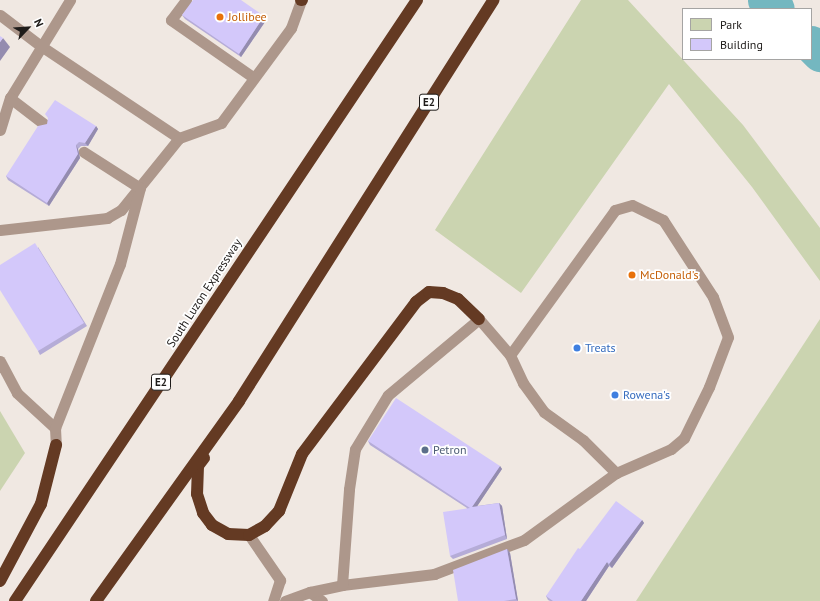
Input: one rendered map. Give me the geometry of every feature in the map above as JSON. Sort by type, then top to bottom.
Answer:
[{"type":"highway","name":"South Luzon Expressway","points":[[15,601],[417,0]]},
{"type":"highway","name":"E2","points":[[96,601],[239,401],[493,0]]},
{"type":"highway","points":[[239,401],[198,466],[197,494],[203,513],[212,525],[228,534],[249,535],[265,526],[279,511],[302,454],[416,302],[429,292],[443,293],[458,299],[479,319]]},
{"type":"highway","points":[[0,581],[41,504],[56,445]]},
{"type":"lane","points":[[0,130],[10,98],[70,0]]},
{"type":"lane","points":[[186,0],[172,20],[254,78]]},
{"type":"lane","points":[[0,230],[107,218],[122,210],[179,138],[221,123],[291,28],[301,0]]},
{"type":"lane","points":[[0,14],[41,46],[179,138]]},
{"type":"lane","points":[[10,98],[44,124]]},
{"type":"lane","points":[[84,152],[140,188]]},
{"type":"lane","points":[[56,445],[55,428],[85,348],[120,264],[140,188]]},
{"type":"lane","points":[[285,601],[310,592],[342,586],[434,574],[524,540],[616,473],[671,449],[684,438],[709,387],[728,337],[713,297],[663,220],[632,205],[615,210],[510,355]]},
{"type":"lane","points":[[342,586],[349,489],[355,449],[388,395],[479,319],[510,355],[523,383],[544,412],[583,440],[616,473]]},
{"type":"lane","points":[[0,361],[17,393],[55,428]]},
{"type":"lane","points":[[249,535],[280,580],[273,601]]},
{"type":"lane","points":[[310,592],[322,601]]},
{"type":"green space","points":[[581,0],[628,0],[743,125],[820,228],[820,281],[752,187],[669,84],[521,293],[435,230]]},
{"type":"green space","points":[[820,319],[820,601],[636,601]]},
{"type":"green space","points":[[0,411],[25,453],[0,491]]},
{"type":"building","points":[[193,0],[241,0],[264,16],[239,54],[182,15]]},
{"type":"building","points":[[55,100],[96,126],[85,143],[79,142],[76,145],[78,154],[47,203],[6,176],[38,126],[47,124],[48,118],[45,114]]},
{"type":"building","points":[[35,243],[84,323],[38,351],[0,290],[0,265]]},
{"type":"building","points":[[396,398],[500,466],[472,507],[499,503],[505,535],[450,556],[443,512],[470,508],[368,441]]},
{"type":"building","points":[[616,501],[642,520],[609,564],[607,562],[581,601],[553,601],[546,596],[578,548],[580,549]]},
{"type":"building","points":[[507,549],[516,599],[504,601],[458,601],[453,570]]},
{"type":"waterway","points":[[766,0],[775,8]]},
{"type":"waterway","points":[[812,45],[820,53]]},
{"type":"place","name":"Jollibee","points":[[220,17]]},
{"type":"place","name":"McDonald's","points":[[632,275]]},
{"type":"place","name":"Treats","points":[[577,348]]},
{"type":"place","name":"Rowena's","points":[[615,395]]},
{"type":"place","name":"Petron","points":[[425,450]]}]
